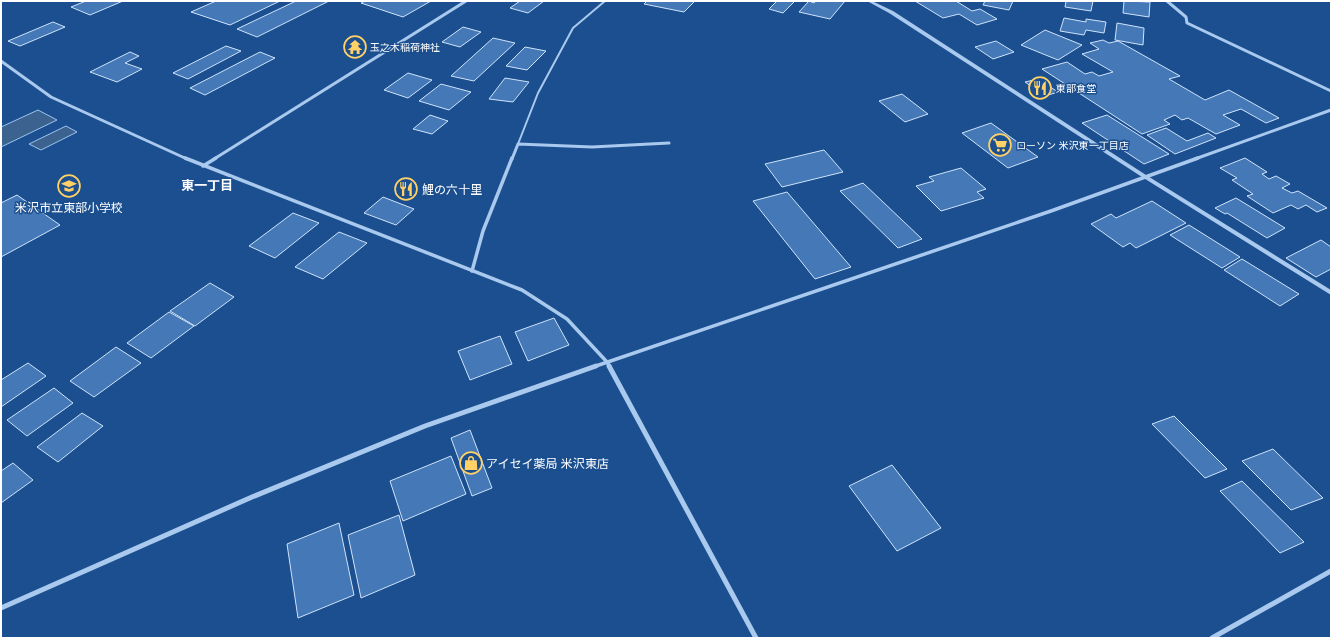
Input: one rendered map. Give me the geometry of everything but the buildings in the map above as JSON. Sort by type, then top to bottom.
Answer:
[{"type":"street","points":[[203,166],[466,1]]},
{"type":"street","points":[[869,1],[891,12],[1144,176],[1331,293]]},
{"type":"street","points":[[1167,1],[1186,17],[1187,22],[1331,91]]},
{"type":"street","points":[[1,61],[51,97],[203,166],[522,290],[567,319],[607,362],[756,638]]},
{"type":"street","points":[[1,608],[252,497],[425,426],[607,362],[1029,218],[1331,110]]},
{"type":"street","points":[[472,271],[483,231],[518,144],[592,147],[669,143]]},
{"type":"street","points":[[1212,638],[1331,571]]},
{"type":"lane","points":[[518,144],[538,93],[573,28],[605,1]]},
{"type":"water","points":[[38,110],[57,120],[1,147],[1,127]]},
{"type":"water","points":[[66,126],[77,132],[41,150],[29,144]]},
{"type":"place","name":"玉之木稲荷神社","points":[[355,47]]},
{"type":"place","name":"東部食堂","points":[[1040,88]]},
{"type":"place","name":"ローソン 米沢東一丁目店","points":[[1000,145]]},
{"type":"place","name":"米沢市立東部小学校","points":[[69,186]]},
{"type":"place","name":"鯉の六十里","points":[[406,189]]},
{"type":"place","name":"アイセイ薬局 米沢東店","points":[[471,463]]},
{"type":"district","name":"東一丁目","points":[[207,185]]}]
